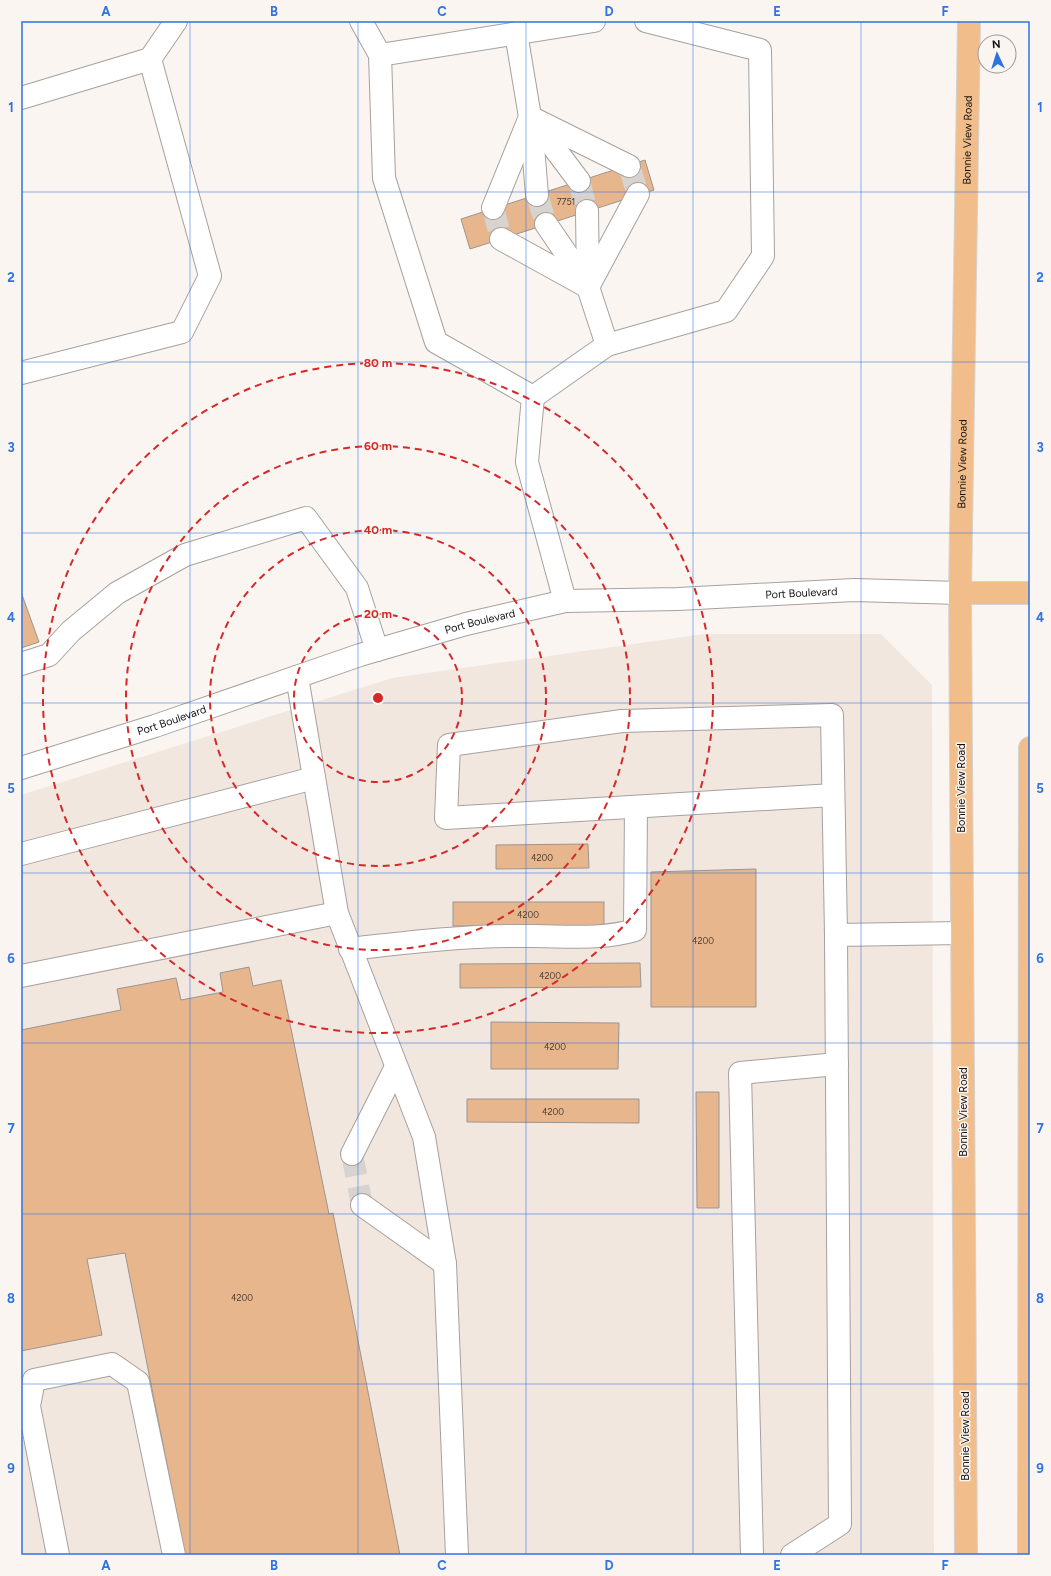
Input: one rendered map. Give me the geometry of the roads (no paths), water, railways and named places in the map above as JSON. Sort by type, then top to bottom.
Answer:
[{"type":"main road","name":"Bonnie View Road","points":[[966,1555],[960,593],[969,21]]},
{"type":"main road","points":[[960,593],[1030,592]]},
{"type":"main road","points":[[1029,1555],[1030,748]]},
{"type":"street","points":[[21,98],[150,59],[176,21]]},
{"type":"street","points":[[361,21],[380,55],[384,178],[436,342],[533,397]]},
{"type":"street","points":[[380,55],[594,21]]},
{"type":"street","points":[[565,601],[527,462],[533,397],[607,345],[726,311],[762,256],[760,50],[646,21]]},
{"type":"street","points":[[516,33],[530,117],[537,195]]},
{"type":"street","points":[[21,373],[182,332],[210,276],[150,59]]},
{"type":"street","points":[[530,117],[629,166]]},
{"type":"street","points":[[530,117],[579,181]]},
{"type":"street","points":[[493,208],[530,117]]},
{"type":"street","points":[[588,286],[638,194]]},
{"type":"street","points":[[588,211],[588,286]]},
{"type":"street","points":[[546,224],[588,286],[607,345]]},
{"type":"street","points":[[501,239],[588,286]]},
{"type":"street","points":[[21,664],[49,655],[71,631],[117,593],[184,555],[306,518],[357,588],[376,650]]},
{"type":"street","name":"Port Boulevard","points":[[21,768],[155,726],[376,650],[466,624],[565,601],[686,598],[854,590],[960,593]]},
{"type":"street","points":[[297,677],[336,913],[424,1137],[445,1264],[457,1555]]},
{"type":"street","points":[[792,1555],[840,1524],[836,935],[832,716],[622,721],[448,745],[446,818],[833,795]]},
{"type":"street","points":[[21,854],[314,778]]},
{"type":"street","points":[[350,949],[422,940],[529,936],[599,936],[620,935],[635,930],[636,807]]},
{"type":"street","points":[[21,976],[336,913]]},
{"type":"street","points":[[836,935],[962,933]]},
{"type":"street","points":[[752,1555],[740,1073],[837,1064]]},
{"type":"street","points":[[352,1154],[396,1067]]},
{"type":"street","points":[[362,1205],[445,1264]]},
{"type":"street","points":[[58,1555],[29,1406],[34,1380],[112,1364],[138,1382],[174,1555]]},
{"type":"tunnel","points":[[629,166],[638,194]]},
{"type":"tunnel","points":[[579,181],[587,211]]},
{"type":"tunnel","points":[[537,195],[546,224]]},
{"type":"tunnel","points":[[493,208],[501,239]]},
{"type":"tunnel","points":[[352,1154],[362,1205]]}]
